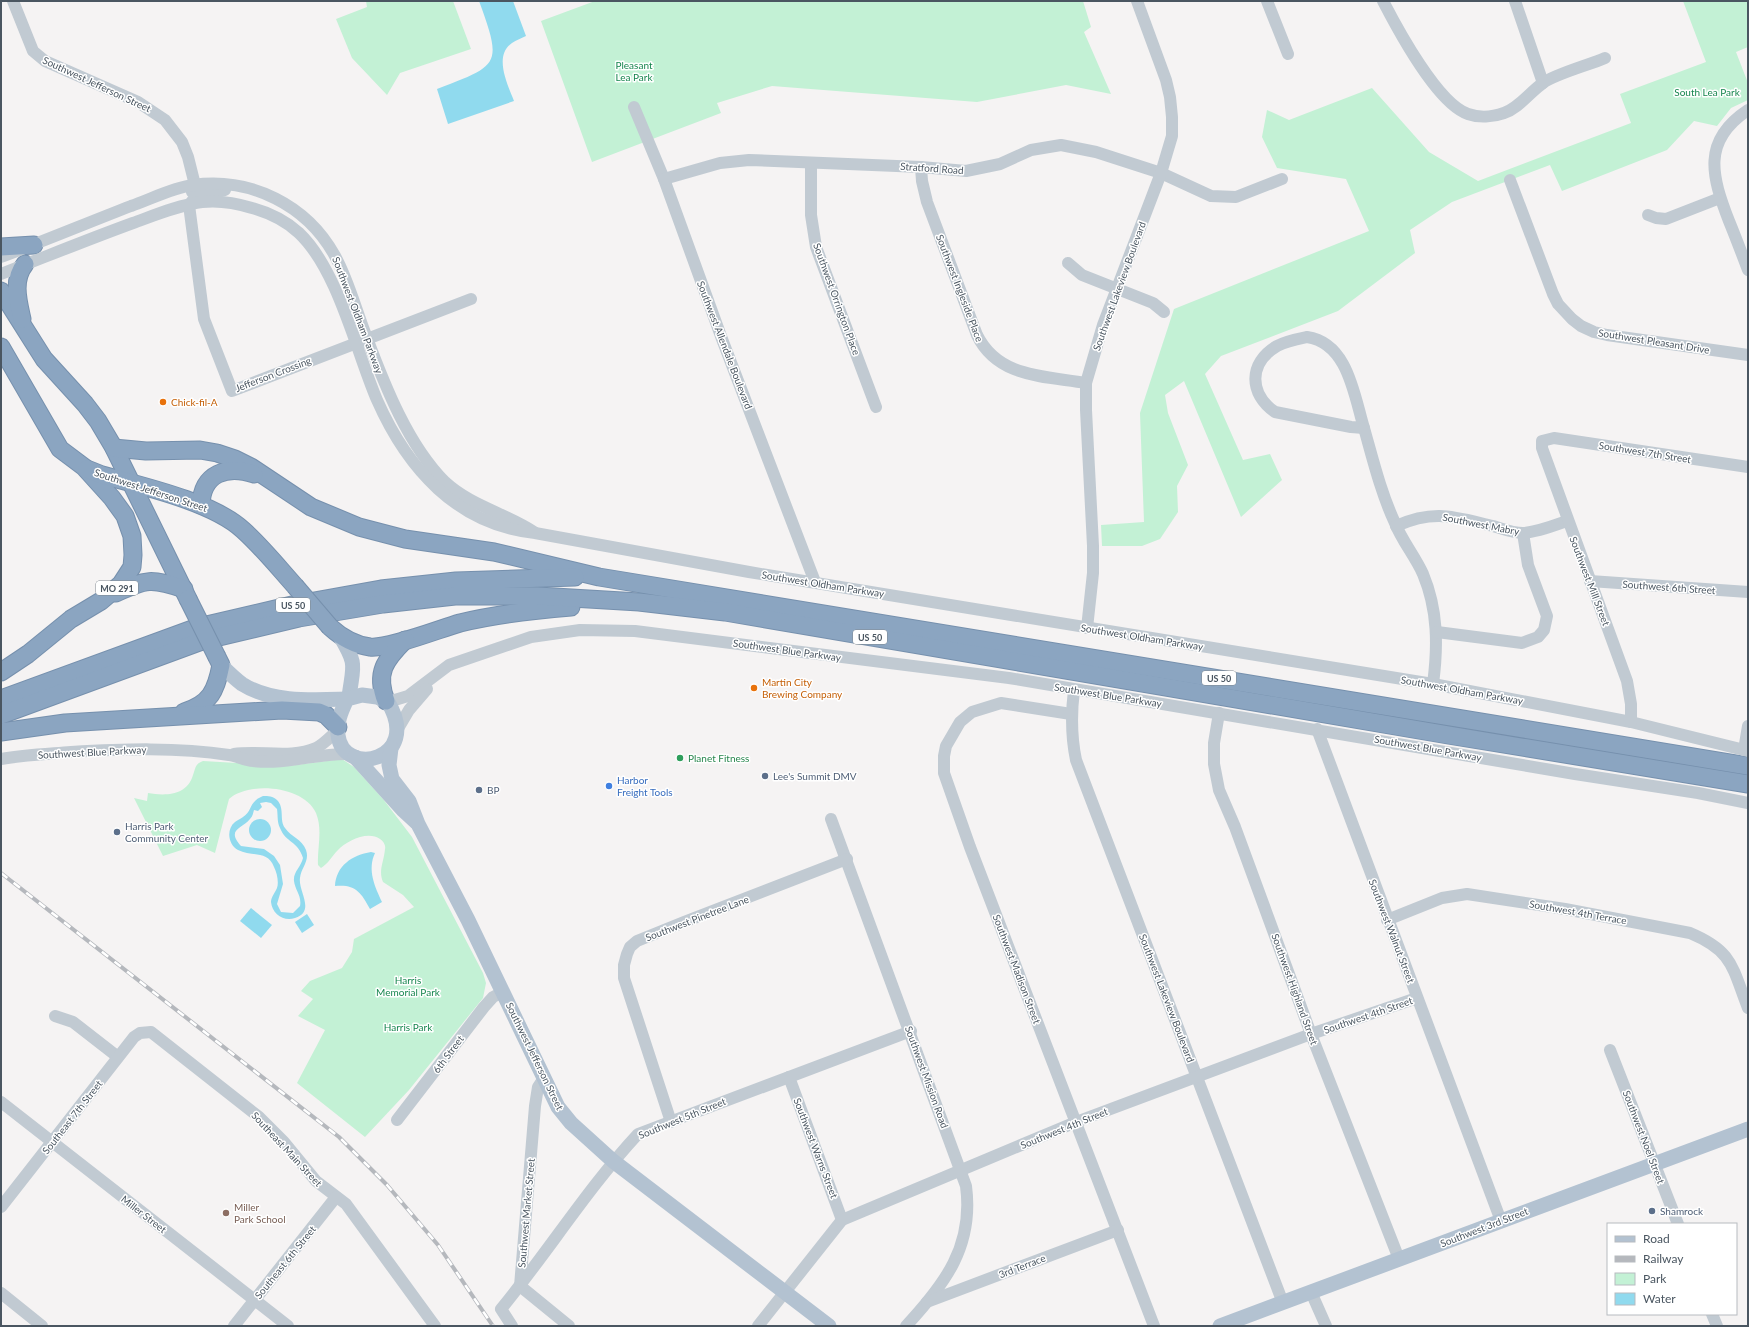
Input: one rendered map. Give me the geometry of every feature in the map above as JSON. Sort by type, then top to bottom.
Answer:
[{"type":"highway","points":[[1,247],[34,245]]},
{"type":"highway","points":[[25,264],[19,273],[17,286],[18,304],[25,330]]},
{"type":"highway","points":[[1,291],[44,359],[85,404],[114,448],[219,661],[216,687],[203,704],[170,717]]},
{"type":"highway","name":"MO 291","points":[[1,347],[60,449],[84,467],[112,498],[125,516],[132,536],[133,555],[132,567],[121,584],[101,600],[71,619],[28,654],[1,672]]},
{"type":"highway","points":[[114,448],[146,451],[200,450],[236,459],[271,479],[311,507],[359,527],[405,539],[494,552],[599,577]]},
{"type":"highway","name":"Southwest Jefferson Street","points":[[84,467],[102,475],[201,505],[224,515],[243,529],[335,632]]},
{"type":"highway","points":[[201,505],[204,487],[209,480],[219,474],[228,471],[243,470],[271,479]]},
{"type":"highway","name":"US 50","points":[[1,699],[198,627],[292,605],[381,589],[456,581],[599,577],[1746,756]]},
{"type":"highway","name":"MO 291","points":[[101,600],[137,583],[149,581],[158,581],[186,594]]},
{"type":"highway","name":"US 50","points":[[1,715],[202,641],[299,618],[383,604],[455,596],[538,596],[639,602],[725,612],[1448,735],[1748,784]]},
{"type":"highway","points":[[335,632],[362,646],[371,648],[405,640],[461,623],[530,610],[639,602]]},
{"type":"highway","points":[[387,701],[381,685],[383,669],[391,654],[405,640]]},
{"type":"highway","points":[[1,732],[65,723],[282,710],[309,710],[326,715],[338,728]]},
{"type":"main road","name":"Southwest Jefferson Street","points":[[335,632],[352,656],[354,664],[354,673],[348,698]]},
{"type":"main road","points":[[219,661],[242,684],[265,695],[299,699],[348,698],[371,695],[387,701],[395,718],[396,732],[391,748],[381,756],[373,758],[352,755],[339,739],[338,728],[348,698]]},
{"type":"main road","name":"Southwest Jefferson Street","points":[[391,748],[389,765],[392,779],[409,801],[418,824],[503,992],[558,1107],[572,1123],[613,1161],[828,1326]]},
{"type":"main road","name":"Southwest Jefferson Street","points":[[352,755],[418,824]]},
{"type":"main road","name":"Southwest 3rd Street","points":[[1220,1326],[1748,1129]]},
{"type":"street","name":"Southwest Jefferson Street","points":[[13,1],[33,51],[44,61],[138,102],[166,120],[182,142],[188,157],[195,185]]},
{"type":"street","name":"Southwest Lakeview Boulevard","points":[[1087,628],[1093,573],[1093,546],[1086,383],[1103,325],[1161,173],[1172,136],[1170,97],[1166,80],[1137,1]]},
{"type":"street","points":[[1268,1],[1288,54]]},
{"type":"street","points":[[1383,1],[1394,23],[1422,67],[1451,104],[1467,114],[1481,118],[1504,113],[1523,101],[1544,83],[1605,58]]},
{"type":"street","points":[[1515,1],[1544,83]]},
{"type":"street","name":"Southwest Allendale Boulevard","points":[[634,107],[664,179],[722,339],[815,582]]},
{"type":"street","points":[[1748,110],[1728,127],[1722,135],[1713,164],[1720,198],[1748,270]]},
{"type":"street","name":"Stratford Road","points":[[664,179],[720,163],[770,160],[811,163],[921,166],[966,171],[1000,164],[1031,150],[1061,145],[1096,152],[1161,173],[1211,196],[1236,197],[1282,179]]},
{"type":"street","name":"Southwest Orrington Place","points":[[811,163],[811,214],[816,247],[876,407]]},
{"type":"street","name":"Southwest Ingleside Place","points":[[921,166],[922,181],[927,202],[977,335],[986,352],[994,359],[1016,371],[1086,383]]},
{"type":"street","name":"Southwest Pleasant Drive","points":[[1510,180],[1553,294],[1564,311],[1581,326],[1607,335],[1748,355]]},
{"type":"street","name":"Southwest Oldham Parkway","points":[[1,257],[159,196],[195,185],[216,183],[243,186],[279,199],[294,209],[322,237],[335,254],[377,366],[411,436],[417,457]]},
{"type":"street","points":[[162,212],[188,196],[195,185]]},
{"type":"street","points":[[189,205],[192,200],[203,194],[243,186]]},
{"type":"street","points":[[1648,215],[1666,219],[1720,198]]},
{"type":"street","name":"Southwest Oldham Parkway","points":[[1,274],[162,212],[201,202],[217,201],[246,206],[275,216],[289,225],[300,234],[318,258],[343,310],[386,418],[417,457],[469,500],[519,522],[535,533],[1087,628],[1433,684],[1631,722],[1746,756]]},
{"type":"street","name":"Jefferson Crossing","points":[[189,205],[204,319],[232,391],[471,298]]},
{"type":"street","points":[[1068,263],[1082,275],[1153,302],[1164,312]]},
{"type":"street","points":[[1364,428],[1344,426],[1275,412],[1265,405],[1258,395],[1254,383],[1260,362],[1277,346],[1292,340],[1307,337],[1317,338],[1326,343],[1334,349],[1342,362],[1364,428],[1376,470],[1396,526],[1422,573],[1432,600],[1437,632],[1433,684]]},
{"type":"street","name":"Southwest 7th Street","points":[[1542,441],[1554,438],[1748,467]]},
{"type":"street","name":"Southwest Mill Street","points":[[1542,441],[1542,448],[1568,522],[1627,681],[1631,704],[1631,722]]},
{"type":"street","name":"Southwest Mabry","points":[[1396,526],[1414,518],[1429,515],[1447,516],[1523,532],[1540,530],[1568,522]]},
{"type":"street","points":[[1437,632],[1522,644],[1538,637],[1544,630],[1547,616],[1528,565],[1523,532]]},
{"type":"street","name":"Southwest 6th Street","points":[[1590,581],[1748,592]]},
{"type":"street","name":"Southwest Blue Parkway","points":[[387,701],[408,696],[449,665],[532,637],[580,630],[636,631],[1009,678],[1074,690],[1317,729],[1575,774],[1698,793],[1748,803]]},
{"type":"street","name":"Southwest Blue Parkway","points":[[396,732],[408,710],[422,694],[468,659]]},
{"type":"street","name":"Southwest Lakeview Boulevard","points":[[1074,690],[1071,714],[1072,740],[1076,760],[1283,1303]]},
{"type":"street","name":"Southwest Madison Street","points":[[1071,714],[1001,703],[972,712],[960,722],[952,733],[946,746],[943,766],[949,790],[970,847],[1154,1326]]},
{"type":"street","name":"Southwest Highland Street","points":[[1218,713],[1214,743],[1214,764],[1219,790],[1235,827],[1311,1034],[1399,1259]]},
{"type":"street","points":[[1746,756],[1748,726]]},
{"type":"street","name":"Southwest Blue Parkway","points":[[231,755],[249,752],[290,753],[308,751],[320,745],[338,728]]},
{"type":"street","name":"Southwest Walnut Street","points":[[1317,729],[1387,920],[1501,1221]]},
{"type":"street","name":"Southwest Blue Parkway","points":[[1,759],[19,756],[113,750],[156,750],[231,755],[251,761],[288,762],[326,754],[352,755]]},
{"type":"street","name":"Southwest Mission Road","points":[[831,819],[847,859],[966,1186],[968,1203],[965,1236],[952,1267],[906,1326]]},
{"type":"street","name":"Southwest Pinetree Lane","points":[[671,1122],[624,978],[624,965],[630,947],[647,937],[847,859]]},
{"type":"street","name":"Southwest 4th Terrace","points":[[1387,920],[1442,898],[1467,894],[1504,898],[1690,933],[1709,941],[1723,952],[1734,969],[1748,1008]]},
{"type":"street","name":"6th Street","points":[[397,1120],[484,1007],[493,997],[503,992]]},
{"type":"street","name":"Southwest 4th Street","points":[[758,1326],[842,1220],[1076,1122],[1311,1034],[1417,998]]},
{"type":"street","points":[[55,1016],[73,1022],[118,1057]]},
{"type":"street","name":"Southwest 5th Street","points":[[512,1326],[501,1309],[520,1286],[613,1161],[638,1134],[910,1031]]},
{"type":"street","name":"Southeast 7th Street","points":[[1,1207],[134,1037],[146,1032]]},
{"type":"street","name":"Southeast Main Street","points":[[146,1032],[156,1035],[259,1117],[284,1142],[316,1180],[353,1212],[435,1326]]},
{"type":"street","name":"Southwest Noel Street","points":[[1610,1050],[1678,1223]]},
{"type":"street","name":"Southwest Warns Street","points":[[789,1077],[842,1220]]},
{"type":"street","name":"Southwest Market Street","points":[[520,1286],[534,1106],[538,1087],[544,1078]]},
{"type":"street","name":"Miller Street","points":[[1,1102],[288,1326]]},
{"type":"street","name":"Southeast 6th Street","points":[[234,1326],[336,1197]]},
{"type":"street","name":"3rd Terrace","points":[[926,1302],[1118,1230]]},
{"type":"street","points":[[520,1286],[569,1326]]},
{"type":"street","points":[[1311,1292],[1326,1326]]},
{"type":"street","points":[[1,1293],[42,1326]]},
{"type":"street","points":[[1712,1315],[1717,1326]]},
{"type":"green space","points":[[366,1],[453,1],[471,49],[400,73],[387,95],[352,58],[336,19],[367,7]]},
{"type":"green space","name":"Pleasant Lea Park","points":[[595,1],[1083,1],[1091,27],[1084,32],[1111,94],[1066,85],[977,102],[772,86],[717,103],[721,113],[592,162],[541,21]]},
{"type":"green space","name":"South Lea Park","points":[[1683,1],[1748,1],[1748,47],[1736,52],[1748,83],[1748,100],[1731,108],[1717,126],[1694,121],[1667,150],[1562,191],[1550,165],[1452,202],[1410,230],[1415,253],[1338,311],[1221,356],[1205,374],[1243,460],[1270,454],[1282,480],[1241,517],[1184,381],[1165,395],[1168,413],[1188,465],[1177,486],[1178,512],[1160,539],[1142,546],[1102,546],[1101,525],[1144,522],[1140,413],[1174,309],[1369,231],[1346,179],[1277,168],[1262,137],[1267,110],[1289,120],[1372,88],[1429,152],[1478,181],[1631,123],[1620,94],[1706,62]]},
{"type":"green space","name":"Harris Memorial Park","points":[[342,759],[354,767],[383,799],[412,837],[483,973],[486,983],[483,998],[409,1090],[365,1137],[297,1083],[325,1030],[298,1016],[313,999],[301,991],[310,981],[342,968],[352,952],[354,939],[414,907],[403,895],[383,882],[381,870],[385,845],[383,842],[380,839],[370,836],[364,836],[352,840],[336,852],[321,868],[318,865],[318,819],[310,804],[300,797],[288,792],[262,788],[238,793],[229,799],[215,853],[197,845],[163,856],[134,798],[147,801],[148,793],[168,794],[181,791],[190,782],[197,765],[203,761],[288,766]]},
{"type":"water","points":[[479,1],[513,1],[526,36],[512,43],[503,55],[504,71],[514,101],[448,124],[437,89],[458,81],[484,68],[490,60],[493,51],[487,22]]},
{"type":"water","points":[[269,796],[277,800],[281,807],[283,825],[290,834],[302,843],[306,850],[307,858],[300,878],[305,906],[301,915],[295,918],[287,919],[279,916],[272,906],[271,900],[278,883],[276,872],[268,858],[238,850],[230,841],[229,833],[232,825],[246,815],[258,798]],"holes":[[[260,803],[271,803],[277,809],[278,823],[285,837],[298,848],[303,858],[294,878],[300,899],[300,906],[293,913],[281,912],[277,904],[283,884],[280,865],[274,856],[264,849],[241,846],[235,836],[237,830],[251,818],[254,810],[258,811],[262,807]]]},
{"type":"water","points":[[256,819],[264,819],[271,826],[271,834],[264,841],[256,841],[249,834],[249,826]]},
{"type":"water","points":[[371,852],[375,853],[372,872],[382,902],[370,909],[364,898],[357,890],[348,886],[335,886],[338,873],[346,863],[358,856]]},
{"type":"water","points":[[251,908],[272,925],[261,938],[240,921]]},
{"type":"water","points":[[307,914],[314,925],[302,933],[295,922]]},
{"type":"railway","points":[[1,873],[339,1137],[387,1185],[438,1245],[493,1326]]},
{"type":"place","name":"Chick-fil-A","points":[[163,402]]},
{"type":"place","name":"Martin City Brewing Company","points":[[754,688]]},
{"type":"place","name":"Planet Fitness","points":[[680,758]]},
{"type":"place","name":"Lee's Summit DMV","points":[[765,776]]},
{"type":"place","name":"Harbor Freight Tools","points":[[609,786]]},
{"type":"place","name":"BP","points":[[479,790]]},
{"type":"place","name":"Harris Park Community Center","points":[[117,832]]},
{"type":"place","name":"Shamrock","points":[[1652,1211]]},
{"type":"place","name":"Miller Park School","points":[[226,1213]]},
{"type":"park label","name":"Harris Park","points":[[408,1027]]}]
